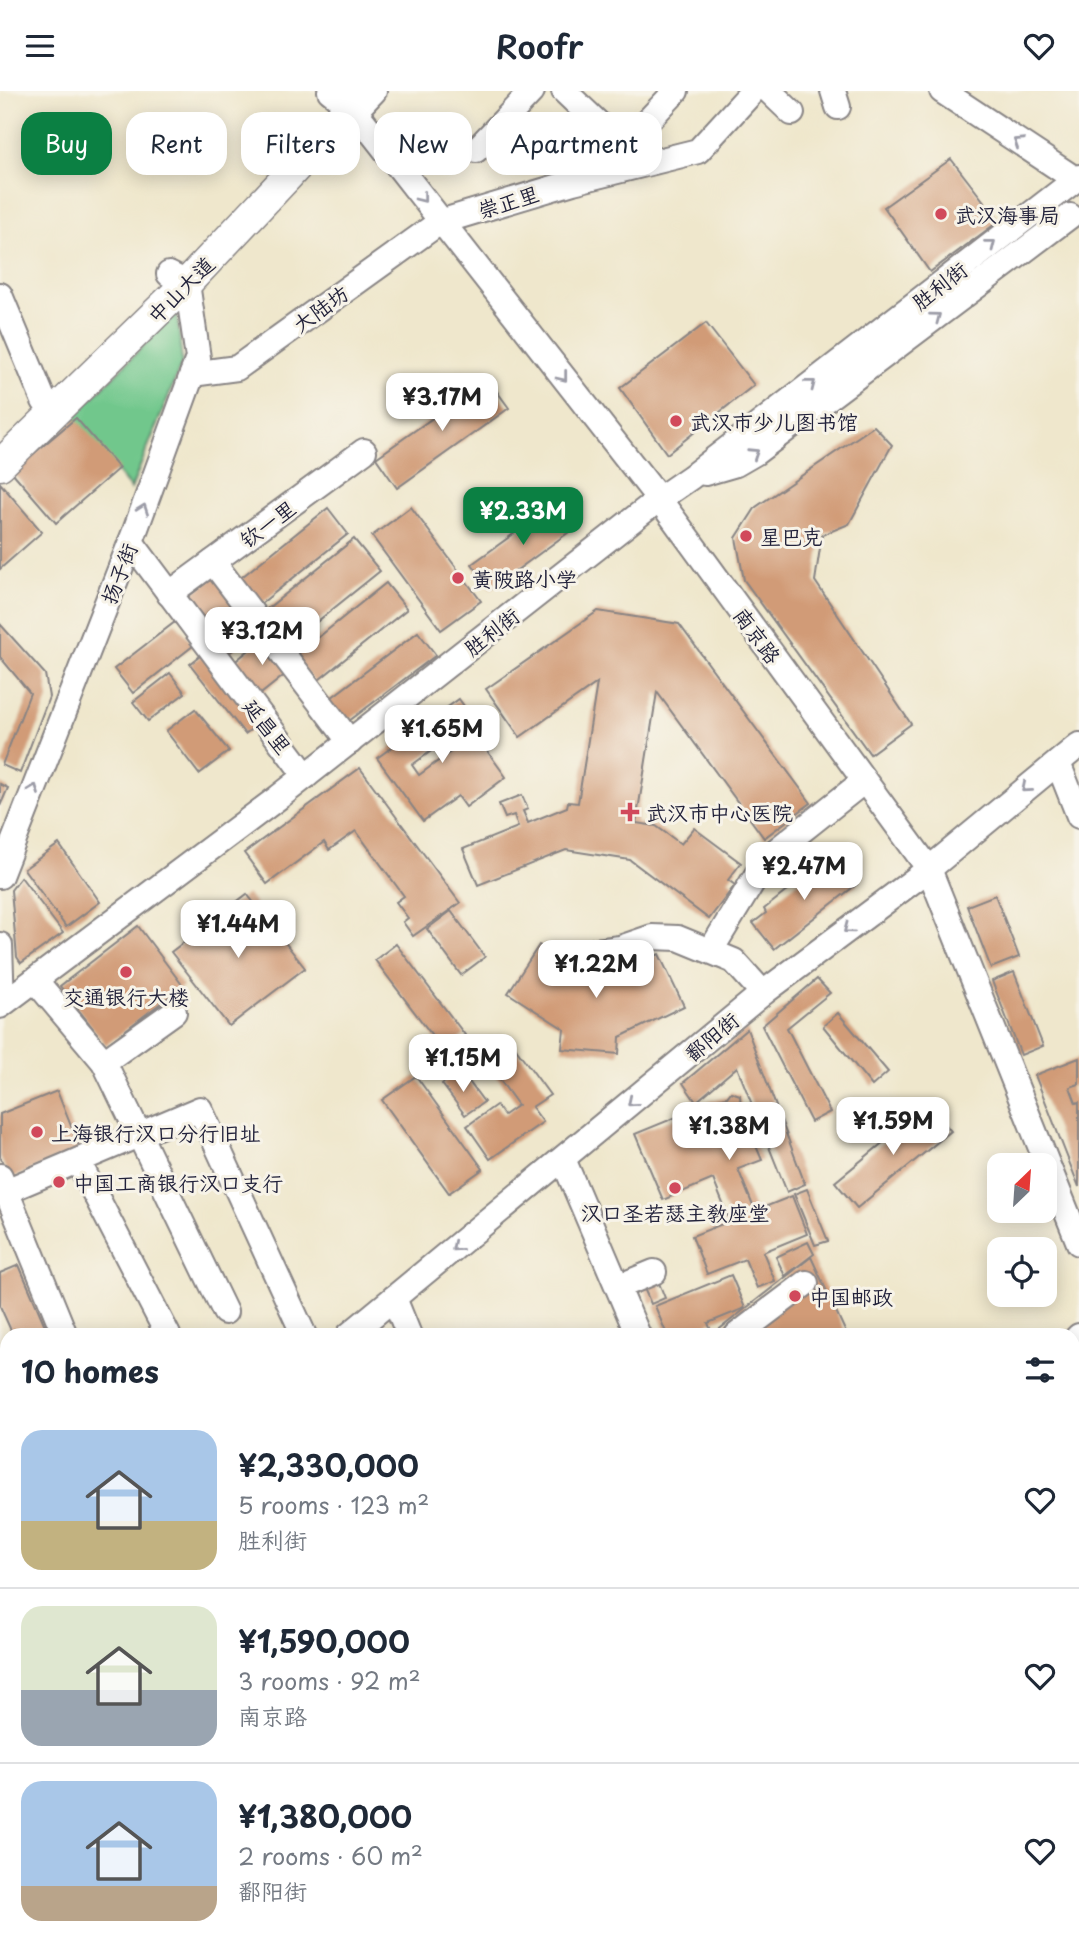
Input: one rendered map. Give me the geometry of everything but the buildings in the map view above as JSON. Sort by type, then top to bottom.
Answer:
[{"type":"main road","name":"中山大道","points":[[0,465],[178,279],[347,96]]},
{"type":"main road","name":"中山大道","points":[[0,440],[178,279]]},
{"type":"street","points":[[476,150],[532,91]]},
{"type":"street","points":[[564,91],[623,147],[676,91]]},
{"type":"street","name":"崇正里","points":[[440,222],[573,182],[698,151],[753,91]]},
{"type":"street","points":[[769,91],[792,113]]},
{"type":"street","points":[[942,91],[1077,178]]},
{"type":"street","name":"南京路","points":[[347,96],[440,222],[659,499],[929,869],[1079,1243]]},
{"type":"street","name":"胜利街","points":[[1,1005],[306,776],[659,499],[1077,178]]},
{"type":"street","points":[[691,477],[736,464],[755,453],[1070,216]]},
{"type":"street","name":"大陆坊","points":[[192,374],[237,368],[440,222]]},
{"type":"street","name":"扬子街","points":[[0,876],[5,849],[131,541],[198,358],[178,279]]},
{"type":"street","points":[[0,295],[44,401]]},
{"type":"street","name":"钦一里","points":[[169,594],[365,451]]},
{"type":"street","name":"延昌里","points":[[131,541],[306,776]]},
{"type":"street","points":[[214,562],[350,742]]},
{"type":"street","name":"鄱阳街","points":[[358,1328],[763,993],[929,869],[1079,745]]},
{"type":"street","points":[[1058,762],[1079,816]]},
{"type":"street","points":[[711,950],[767,857],[864,781]]},
{"type":"street","points":[[596,951],[663,937],[692,941],[734,961],[763,993]]},
{"type":"street","points":[[0,945],[1,1005]]},
{"type":"street","points":[[35,980],[104,1062],[225,1312]]},
{"type":"street","points":[[104,1062],[174,1012]]},
{"type":"street","points":[[62,1328],[3,1183],[78,1161],[200,1109],[301,1328]]},
{"type":"street","points":[[563,1159],[635,1328]]},
{"type":"street","points":[[78,1161],[164,1328]]},
{"type":"street","points":[[618,1287],[654,1272]]},
{"type":"street","points":[[746,1328],[806,1283]]},
{"type":"street","points":[[394,1298],[406,1328]]},
{"type":"green space","points":[[177,311],[182,363],[131,489],[73,418]]},
{"type":"place","name":"武汉海事局","points":[[941,214]]},
{"type":"place","name":"武汉市少儿图书馆","points":[[676,421]]},
{"type":"place","name":"星巴克","points":[[746,536]]},
{"type":"place","name":"黄陂路小学","points":[[458,578]]},
{"type":"place","name":"武汉市中心医院","points":[[630,812]]},
{"type":"place","name":"交通银行大楼","points":[[126,972]]},
{"type":"place","name":"上海银行汉口分行旧址","points":[[37,1132]]},
{"type":"place","name":"中国工商银行汉口支行","points":[[59,1182]]},
{"type":"place","name":"汉口圣若瑟主教座堂","points":[[675,1188]]},
{"type":"place","name":"中国邮政","points":[[795,1296]]}]
